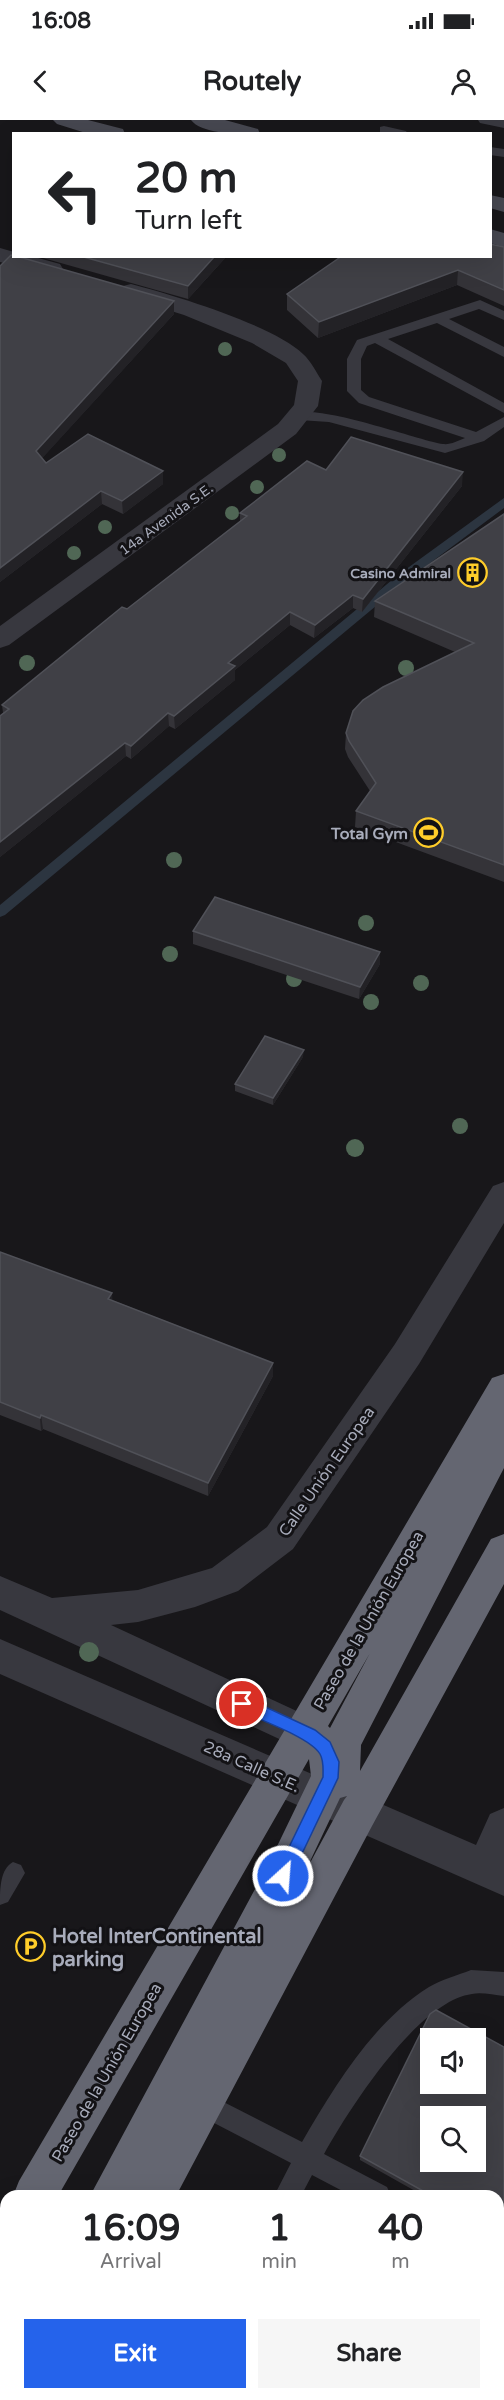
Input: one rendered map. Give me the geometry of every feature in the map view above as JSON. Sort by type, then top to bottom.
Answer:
[{"type":"highway","name":"Paseo de la Unión Europea","points":[[37,2190],[504,1388]]},
{"type":"highway","points":[[358,1813],[347,1801],[342,1789],[339,1770],[342,1743],[504,1434]]},
{"type":"highway","points":[[156,2190],[358,1813],[504,1550]]},
{"type":"highway","points":[[114,2190],[283,1876],[330,1778],[331,1762],[325,1747],[303,1732]]},
{"type":"main road","points":[[64,120],[108,132]]},
{"type":"main road","points":[[202,120],[243,132]]},
{"type":"street","points":[[0,255],[75,275]]},
{"type":"street","name":"14a Avenida S.E.","points":[[0,639],[287,429],[306,406],[310,381],[296,360],[272,343],[165,300],[108,285]]},
{"type":"street","name":"Calle Unión Europea","points":[[51,1615],[138,1606],[195,1591],[225,1580],[280,1538],[407,1354],[504,1195]]},
{"type":"street","points":[[0,1592],[303,1732]]},
{"type":"street","name":"28a Calle S.E.","points":[[0,1656],[494,1873]]},
{"type":"street","points":[[494,1873],[504,1827]]},
{"type":"lane","points":[[484,120],[504,124]]},
{"type":"lane","points":[[479,438],[364,400],[354,391],[356,349],[362,343],[480,304],[504,316]]},
{"type":"lane","points":[[438,318],[504,353]]},
{"type":"lane","points":[[376,338],[504,409]]},
{"type":"lane","points":[[299,416],[329,418],[445,449],[462,446],[479,438],[504,421]]},
{"type":"lane","points":[[0,1894],[13,1873]]},
{"type":"lane","points":[[290,2190],[307,2156],[377,2050],[426,2001],[448,1988],[471,1981],[504,1984]]},
{"type":"lane","points":[[202,2103],[307,2156],[367,2190]]},
{"type":"building","points":[[492,244],[504,247],[504,290],[458,270],[319,322],[287,294],[339,258],[492,258]]},
{"type":"building","points":[[11,255],[12,258],[22,258],[174,301],[36,451],[46,463],[88,434],[163,471],[122,501],[101,491],[0,568],[0,266]]},
{"type":"building","points":[[87,258],[213,258],[188,286]]},
{"type":"building","points":[[351,437],[463,472],[363,599],[353,595],[315,625],[290,612],[228,663],[235,666],[174,716],[168,713],[131,746],[125,743],[0,842],[0,716],[9,709],[2,705],[122,607],[127,609],[247,516],[240,513],[307,461],[326,470]]},
{"type":"building","points":[[504,514],[504,865],[356,811],[376,783],[346,733],[353,711],[363,700],[383,687],[474,643],[375,601]]},
{"type":"building","points":[[215,897],[380,952],[360,987],[193,931]]},
{"type":"building","points":[[265,1036],[304,1050],[273,1098],[235,1084]]},
{"type":"building","points":[[0,1252],[112,1293],[108,1299],[273,1363],[208,1483],[41,1415],[40,1418],[0,1402]]},
{"type":"building","points":[[436,2010],[469,2028],[423,2028],[430,2014]]},
{"type":"building","points":[[420,2034],[420,2094],[486,2094],[486,2037],[504,2047],[504,2190],[421,2190],[360,2156]]},
{"type":"waterway","points":[[0,912],[402,578],[504,502]]},
{"type":"place","name":"Casino Admiral","points":[[472,573]]},
{"type":"place","name":"Total Gym","points":[[429,833]]},
{"type":"place","name":"Hotel InterContinental parking","points":[[31,1947]]},
{"type":"route","points":[[242,1704],[309,1735],[325,1747],[331,1762],[330,1778],[283,1876]]}]
